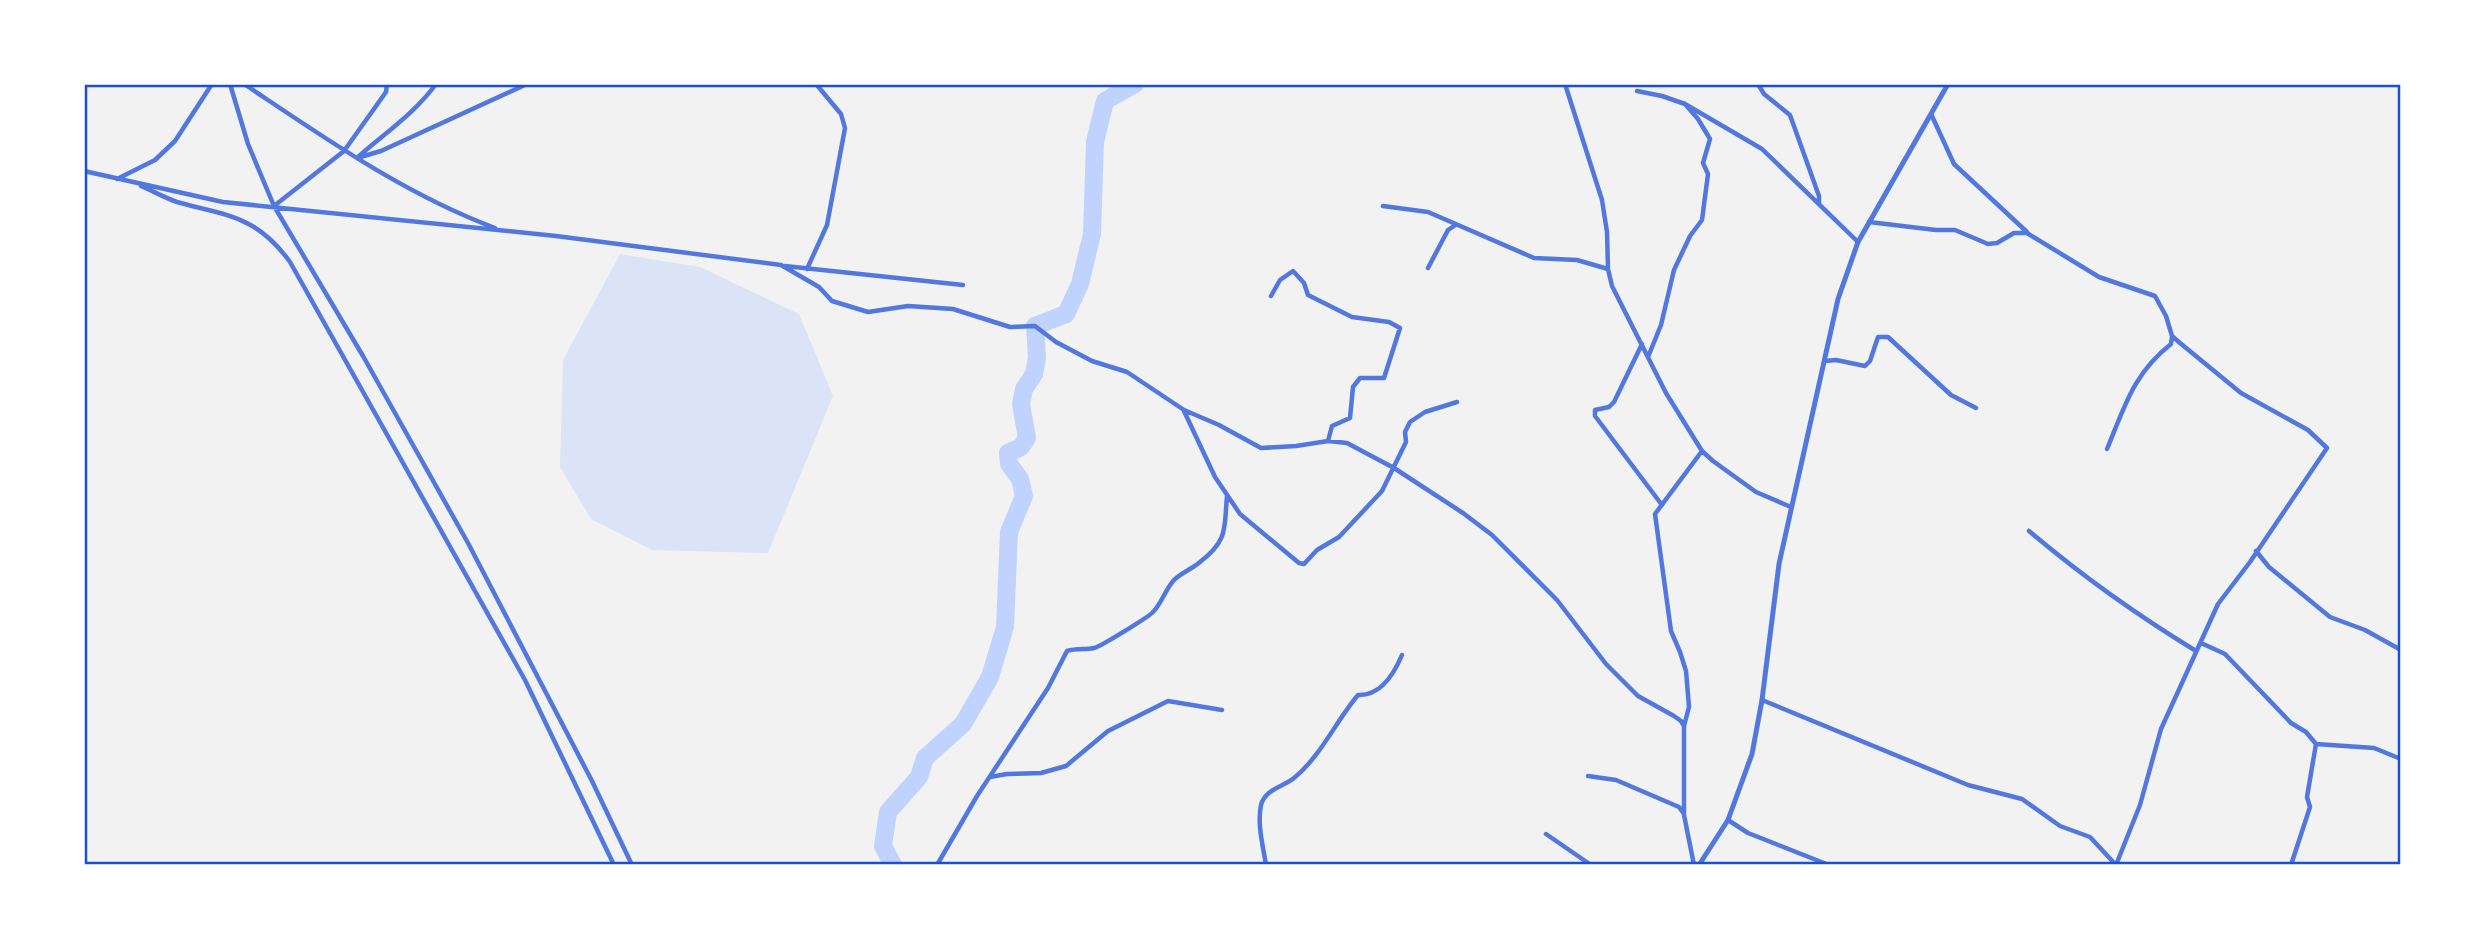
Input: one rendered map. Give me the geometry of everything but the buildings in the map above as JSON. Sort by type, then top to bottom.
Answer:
[{"type":"street","points":[[117,179],[155,160],[165,151],[212,84]]},
{"type":"street","points":[[230,84],[248,144],[274,206],[363,356],[467,543],[592,781],[632,865]]},
{"type":"street","points":[[244,84],[344,151],[453,212],[502,231]]},
{"type":"street","points":[[274,206],[344,151],[386,92],[387,84]]},
{"type":"street","points":[[357,158],[405,118],[436,84]]},
{"type":"street","points":[[357,158],[380,151],[527,84]]},
{"type":"street","points":[[807,269],[827,225],[845,128],[841,114],[816,84]]},
{"type":"street","points":[[1565,84],[1602,200],[1612,286],[1666,393],[1702,451],[1756,492],[1791,507]]},
{"type":"street","points":[[1758,84],[1764,94],[1790,115],[1819,202]]},
{"type":"street","points":[[1696,865],[1728,820],[1752,754],[1762,700],[1770,621],[1791,507],[1838,299],[1858,242],[1948,84]]},
{"type":"street","points":[[1637,91],[1685,104],[1762,149],[1858,242]]},
{"type":"street","points":[[1648,358],[1661,325],[1674,270],[1690,236],[1702,220],[1708,174],[1703,163],[1710,139],[1685,104]]},
{"type":"street","points":[[1932,116],[1954,164],[2027,233],[2092,273],[2155,296],[2166,316],[2172,336],[2171,344],[2154,358],[2136,382],[2107,449]]},
{"type":"street","points":[[84,171],[223,202],[502,231],[807,269],[882,274],[963,285]]},
{"type":"street","points":[[133,182],[174,201],[219,211],[242,220],[262,230],[278,244],[525,680],[614,865]]},
{"type":"street","points":[[1383,206],[1428,212],[1534,258],[1577,260],[1608,269]]},
{"type":"street","points":[[1870,222],[1955,230],[1988,244],[1997,243],[2014,233],[2027,233]]},
{"type":"street","points":[[1428,268],[1448,230],[1455,225]]},
{"type":"street","points":[[781,265],[819,286],[832,301],[869,312],[908,306],[953,309],[1010,327],[1035,326],[1056,342],[1092,361],[1127,372],[1184,410],[1261,448],[1328,441],[1347,443],[1394,468],[1463,513],[1492,536],[1557,600],[1606,664],[1638,696],[1674,716],[1684,726]]},
{"type":"street","points":[[1271,296],[1280,280],[1293,271],[1304,283],[1308,295],[1352,317],[1389,322],[1400,328],[1384,378],[1360,378],[1353,387],[1350,418],[1332,426],[1328,441]]},
{"type":"street","points":[[1762,700],[1968,785],[2022,799],[2060,826],[2090,837],[2116,865],[2140,805],[2161,729],[2218,604],[2250,562],[2327,448],[2308,430],[2241,393],[2172,336]]},
{"type":"street","points":[[1825,361],[1836,360],[1865,366],[1870,361],[1878,337],[1888,337],[1951,395],[1976,408]]},
{"type":"street","points":[[1642,344],[1614,402],[1609,407],[1595,411],[1595,415],[1662,505]]},
{"type":"street","points":[[1184,410],[1215,477],[1227,496],[1251,525],[1299,563],[1304,564],[1317,550],[1339,537],[1382,491],[1406,442],[1405,432],[1410,422],[1425,412],[1457,402]]},
{"type":"street","points":[[1696,865],[1684,815],[1684,726],[1689,708],[1686,671],[1671,631],[1655,514],[1702,451]]},
{"type":"street","points":[[937,865],[989,777],[1048,688],[1068,651],[1095,648],[1131,625],[1144,621],[1176,578],[1200,562],[1217,546],[1225,533],[1227,496]]},
{"type":"street","points":[[2029,531],[2074,569],[2133,612],[2196,651]]},
{"type":"street","points":[[2256,551],[2269,567],[2329,617],[2365,630],[2401,650]]},
{"type":"street","points":[[2200,643],[2225,654],[2291,723],[2306,732],[2316,744],[2374,748],[2401,759]]},
{"type":"street","points":[[1266,865],[1261,831],[1261,805],[1265,796],[1296,776],[1331,734],[1349,706],[1359,695],[1369,696],[1379,689],[1396,670],[1402,655]]},
{"type":"street","points":[[989,777],[1041,773],[1066,766],[1108,731],[1168,701],[1222,710]]},
{"type":"street","points":[[2291,865],[2310,807],[2307,797],[2316,744]]},
{"type":"street","points":[[1588,776],[1616,780],[1679,807],[1684,815]]},
{"type":"street","points":[[1728,820],[1748,834],[1829,865]]},
{"type":"street","points":[[1546,834],[1591,865]]},
{"type":"shaded area","points":[[620,254],[700,267],[799,314],[833,396],[768,553],[652,550],[591,519],[560,467],[563,360]]},
{"type":"waterway","points":[[893,865],[883,846],[888,812],[919,777],[925,758],[963,724],[990,677],[1005,627],[1009,532],[1024,496],[1020,479],[1009,464],[1008,453],[1021,447],[1027,438],[1021,404],[1024,389],[1034,374],[1037,358],[1035,326],[1066,314],[1080,284],[1092,234],[1095,142],[1105,101],[1135,84]]}]
